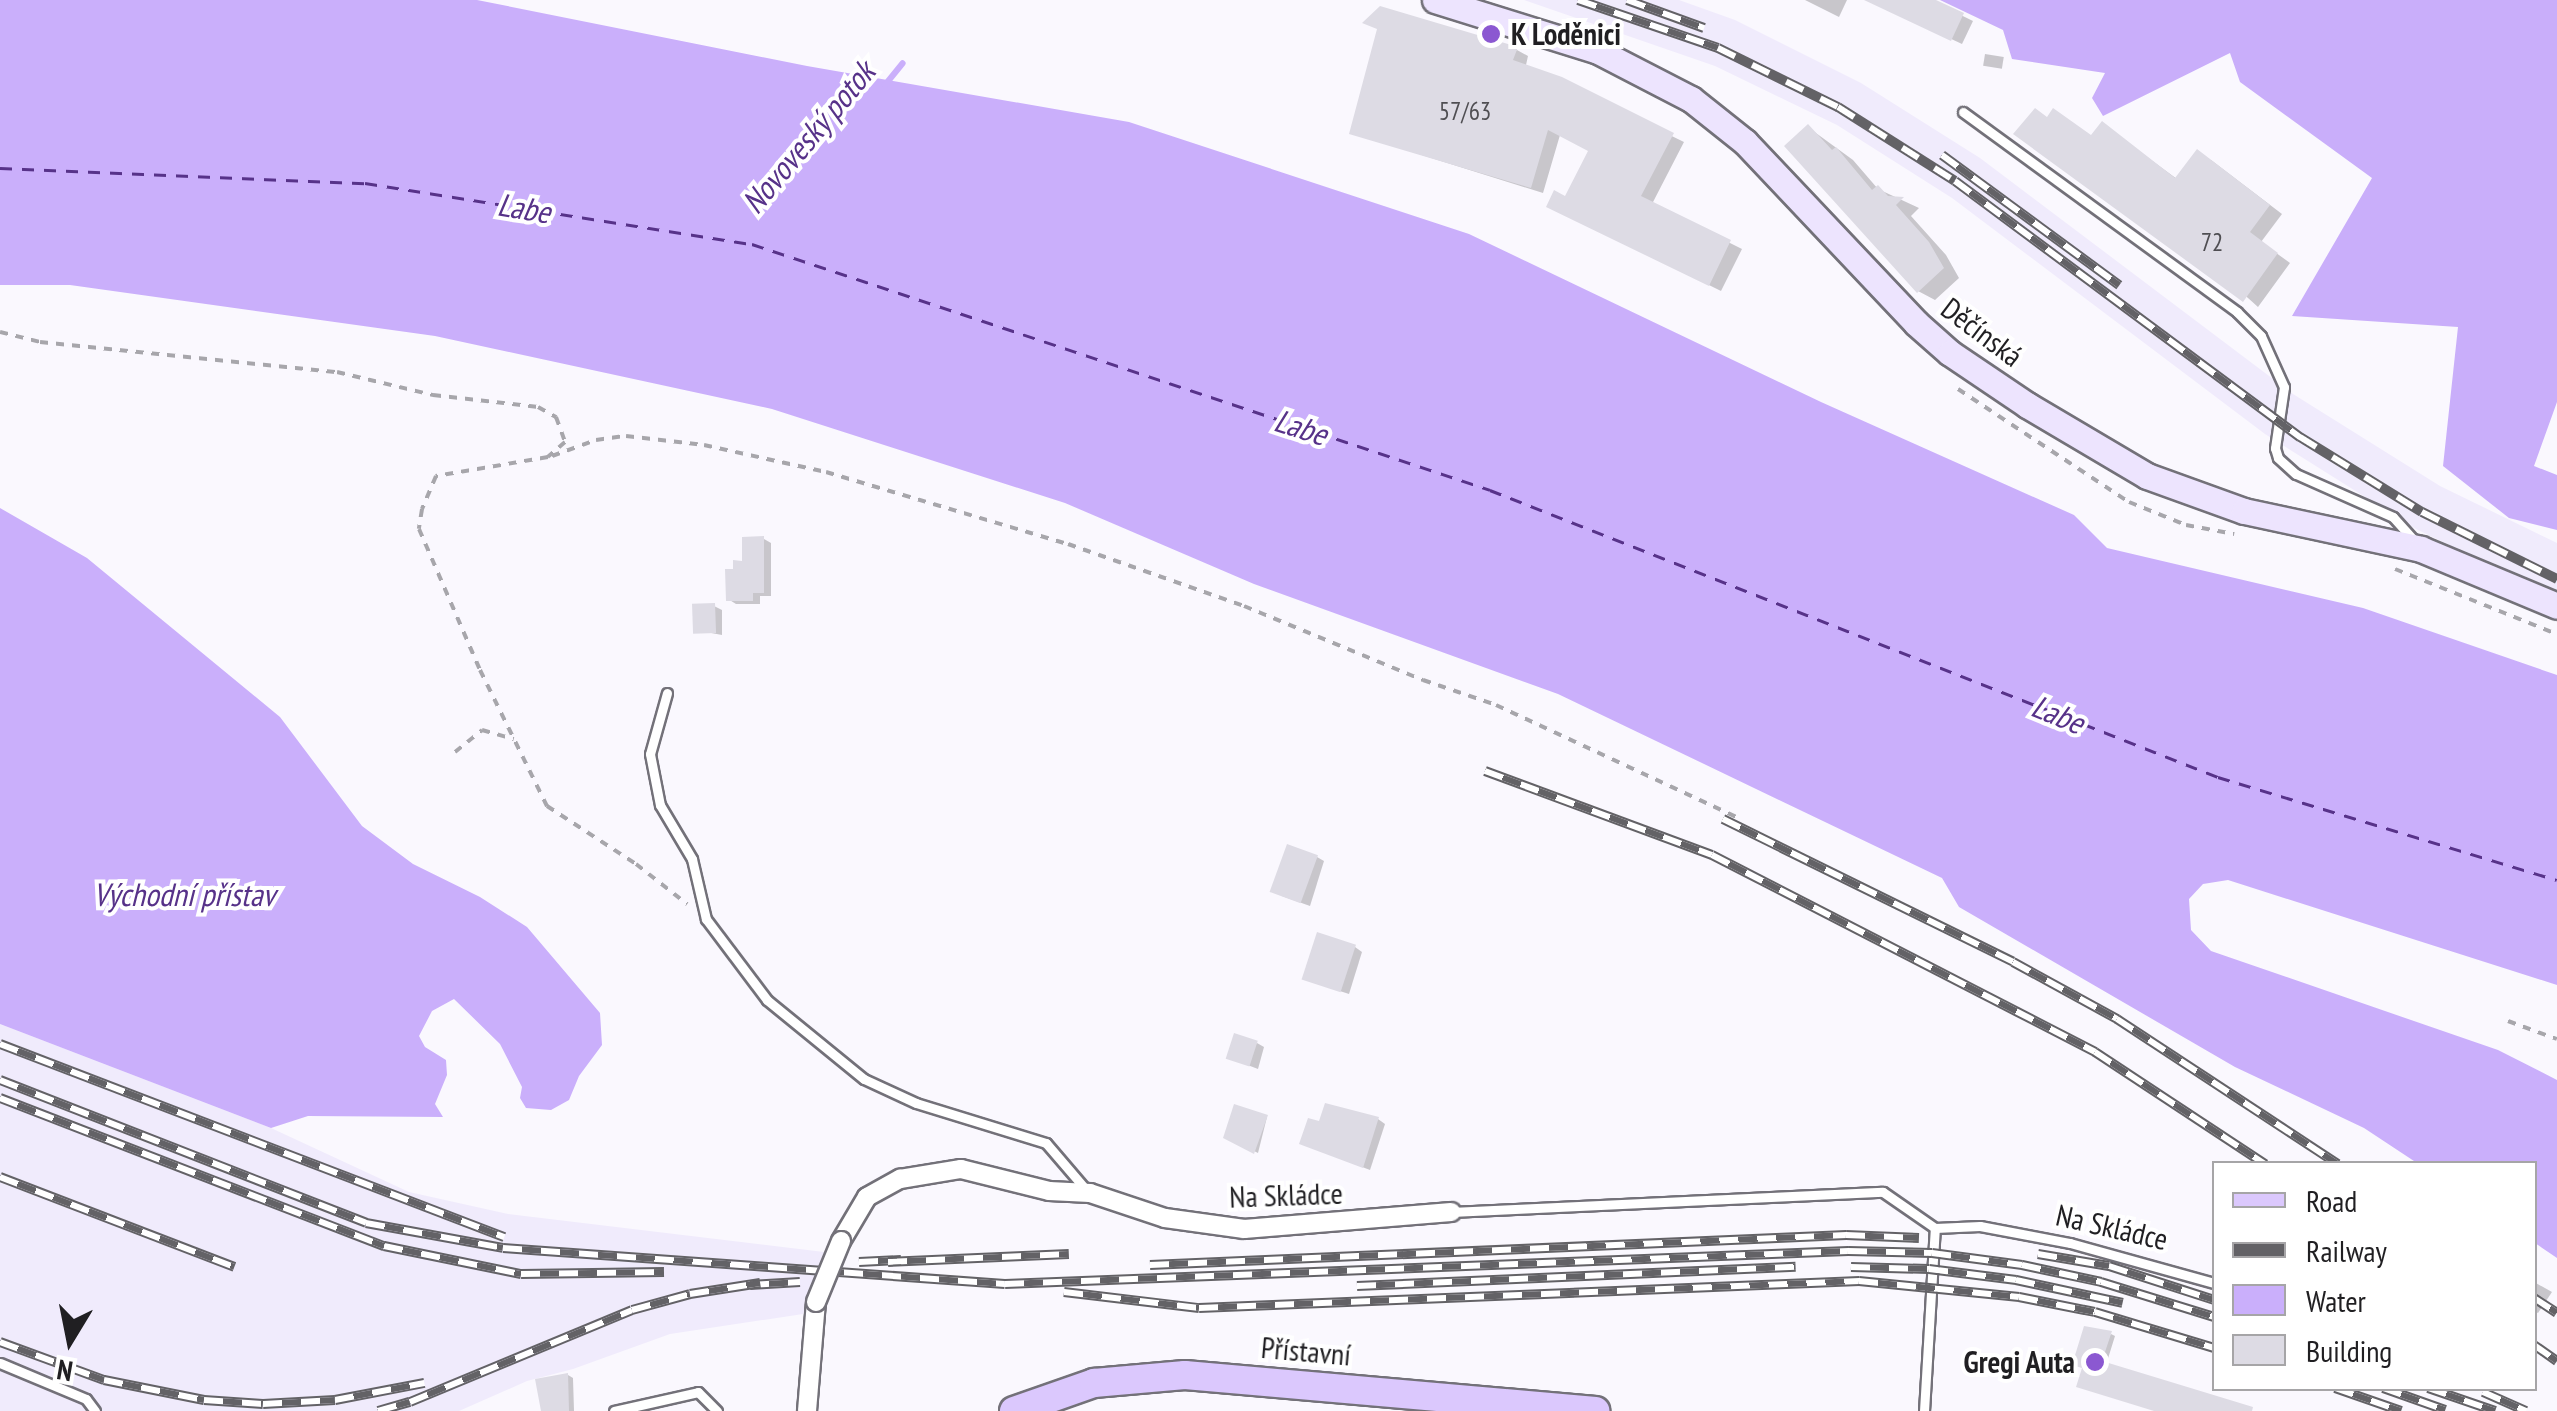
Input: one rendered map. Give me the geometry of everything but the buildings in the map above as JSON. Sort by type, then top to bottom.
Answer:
[{"type":"main road","name":"Děčínská","points":[[1435,0],[1596,50],[1691,99],[1746,142],[1916,323],[1950,352],[2014,397],[2147,476],[2244,511],[2421,549],[2557,606]]},
{"type":"main road","name":"Přístavní","points":[[1014,1411],[1094,1384],[1186,1375],[1508,1407],[1595,1411]]},
{"type":"street","name":"Na Skládce","points":[[807,1411],[816,1302],[841,1240],[867,1197],[900,1179],[961,1169],[1048,1191],[1090,1193],[1165,1218],[1244,1229],[1451,1212]]},
{"type":"lane","points":[[1962,112],[2236,312],[2261,336],[2284,386],[2278,458],[2296,474],[2394,518],[2421,549]]},
{"type":"lane","points":[[666,693],[650,754],[660,806],[692,859],[706,920],[768,1000],[864,1078],[916,1103],[1046,1143],[1090,1193]]},
{"type":"lane","name":"Na Skládce","points":[[1451,1212],[1883,1192],[1935,1228],[1980,1226],[2070,1244],[2212,1282]]},
{"type":"lane","points":[[1924,1411],[1935,1228]]},
{"type":"lane","points":[[0,1364],[86,1399],[94,1411]]},
{"type":"lane","points":[[614,1411],[698,1392],[717,1411]]},
{"type":"path","points":[[0,332],[40,342],[338,372],[432,395],[538,406],[556,417],[564,442],[548,458]]},
{"type":"path","points":[[706,920],[636,864],[546,806],[420,530],[436,476],[548,458],[596,440],[626,436],[704,445],[826,472],[1068,544],[1244,606],[1423,680],[1496,705],[1740,819]]},
{"type":"path","points":[[455,752],[482,730],[514,739]]},
{"type":"path","points":[[2508,1022],[2557,1039]]},
{"type":"shaded area","points":[[1524,0],[1679,0],[1735,20],[1861,83],[1980,158],[2293,394],[2440,486],[2557,543],[2557,597],[2416,529],[2265,434],[1952,198],[1837,125],[1715,66]]},
{"type":"shaded area","points":[[1940,0],[2557,0],[2557,402],[2534,466],[2557,475],[2557,530],[2509,518],[2443,466],[2458,327],[2292,316],[2372,178],[2240,82],[2230,53],[2103,116],[2092,98],[2105,73],[2012,59],[2003,30]]},
{"type":"shaded area","points":[[0,1024],[271,1128],[409,1192],[508,1214],[824,1252],[803,1314],[670,1334],[527,1381],[459,1411],[0,1411]]},
{"type":"water","name":"Labe","points":[[0,0],[477,0],[807,66],[1129,122],[1469,234],[1821,402],[2074,515],[2107,548],[2363,608],[2557,675],[2557,985],[2228,880],[2203,884],[2189,899],[2191,930],[2211,951],[2498,1050],[2557,1080],[2557,1258],[2537,1244],[2537,1161],[2414,1161],[2364,1128],[2235,1067],[1959,907],[1942,878],[1558,694],[1254,584],[1065,503],[772,409],[435,336],[70,285],[0,285]]},
{"type":"water","name":"Východní přístav","points":[[0,508],[87,558],[280,717],[362,826],[413,864],[480,897],[527,927],[600,1013],[602,1045],[579,1076],[569,1100],[551,1110],[526,1108],[520,1098],[522,1087],[500,1044],[454,999],[432,1011],[419,1036],[425,1047],[446,1060],[447,1075],[435,1104],[443,1117],[308,1116],[271,1128],[0,1024]]},
{"type":"waterway","name":"Novoveský potok","points":[[885,85],[903,63]]},
{"type":"ferry route","points":[[0,168],[365,183],[752,244],[1490,490],[2218,777],[2557,880]]},
{"type":"railway","points":[[1578,0],[1718,48],[1838,107],[1955,181],[2300,437],[2422,512],[2557,579]]},
{"type":"railway","points":[[1627,0],[1704,28]]},
{"type":"railway","points":[[1942,155],[2119,285]]},
{"type":"railway","points":[[1485,771],[1712,855],[2095,1052],[2260,1161]]},
{"type":"railway","points":[[1723,819],[2013,962],[2117,1019],[2333,1161]]},
{"type":"railway","points":[[0,1044],[504,1237]]},
{"type":"railway","points":[[0,1080],[366,1223],[503,1248],[1005,1284],[1848,1251],[1932,1253],[2022,1265],[2101,1282],[2212,1316]]},
{"type":"railway","points":[[0,1098],[384,1246],[521,1274],[664,1272]]},
{"type":"railway","points":[[0,1177],[234,1267]]},
{"type":"railway","points":[[1150,1265],[1846,1235],[1919,1238]]},
{"type":"railway","points":[[888,1262],[1069,1254]]},
{"type":"railway","points":[[2038,1254],[2109,1266],[2212,1299]]},
{"type":"railway","points":[[859,1262],[901,1260]]},
{"type":"railway","points":[[1357,1286],[1796,1267]]},
{"type":"railway","points":[[1851,1267],[1929,1269],[2016,1280],[2123,1303]]},
{"type":"railway","points":[[1064,1292],[1199,1308],[1859,1281],[2019,1297],[2095,1312],[2212,1347]]},
{"type":"railway","points":[[750,1285],[800,1282]]},
{"type":"railway","points":[[378,1411],[410,1402],[632,1310],[690,1294],[760,1283]]},
{"type":"railway","points":[[2537,1300],[2557,1313]]},
{"type":"railway","points":[[0,1342],[104,1380],[204,1400],[263,1404],[335,1400],[424,1383]]},
{"type":"railway","points":[[2537,1347],[2557,1361]]},
{"type":"railway","points":[[2344,1391],[2401,1411]]},
{"type":"railway","points":[[2391,1391],[2445,1410]]},
{"type":"railway","points":[[2437,1391],[2495,1411]]},
{"type":"railway","points":[[2483,1392],[2526,1411]]},
{"type":"place","name":"K Loděnici","points":[[1491,34]]},
{"type":"place","name":"Gregi Auta","points":[[2095,1362]]}]
